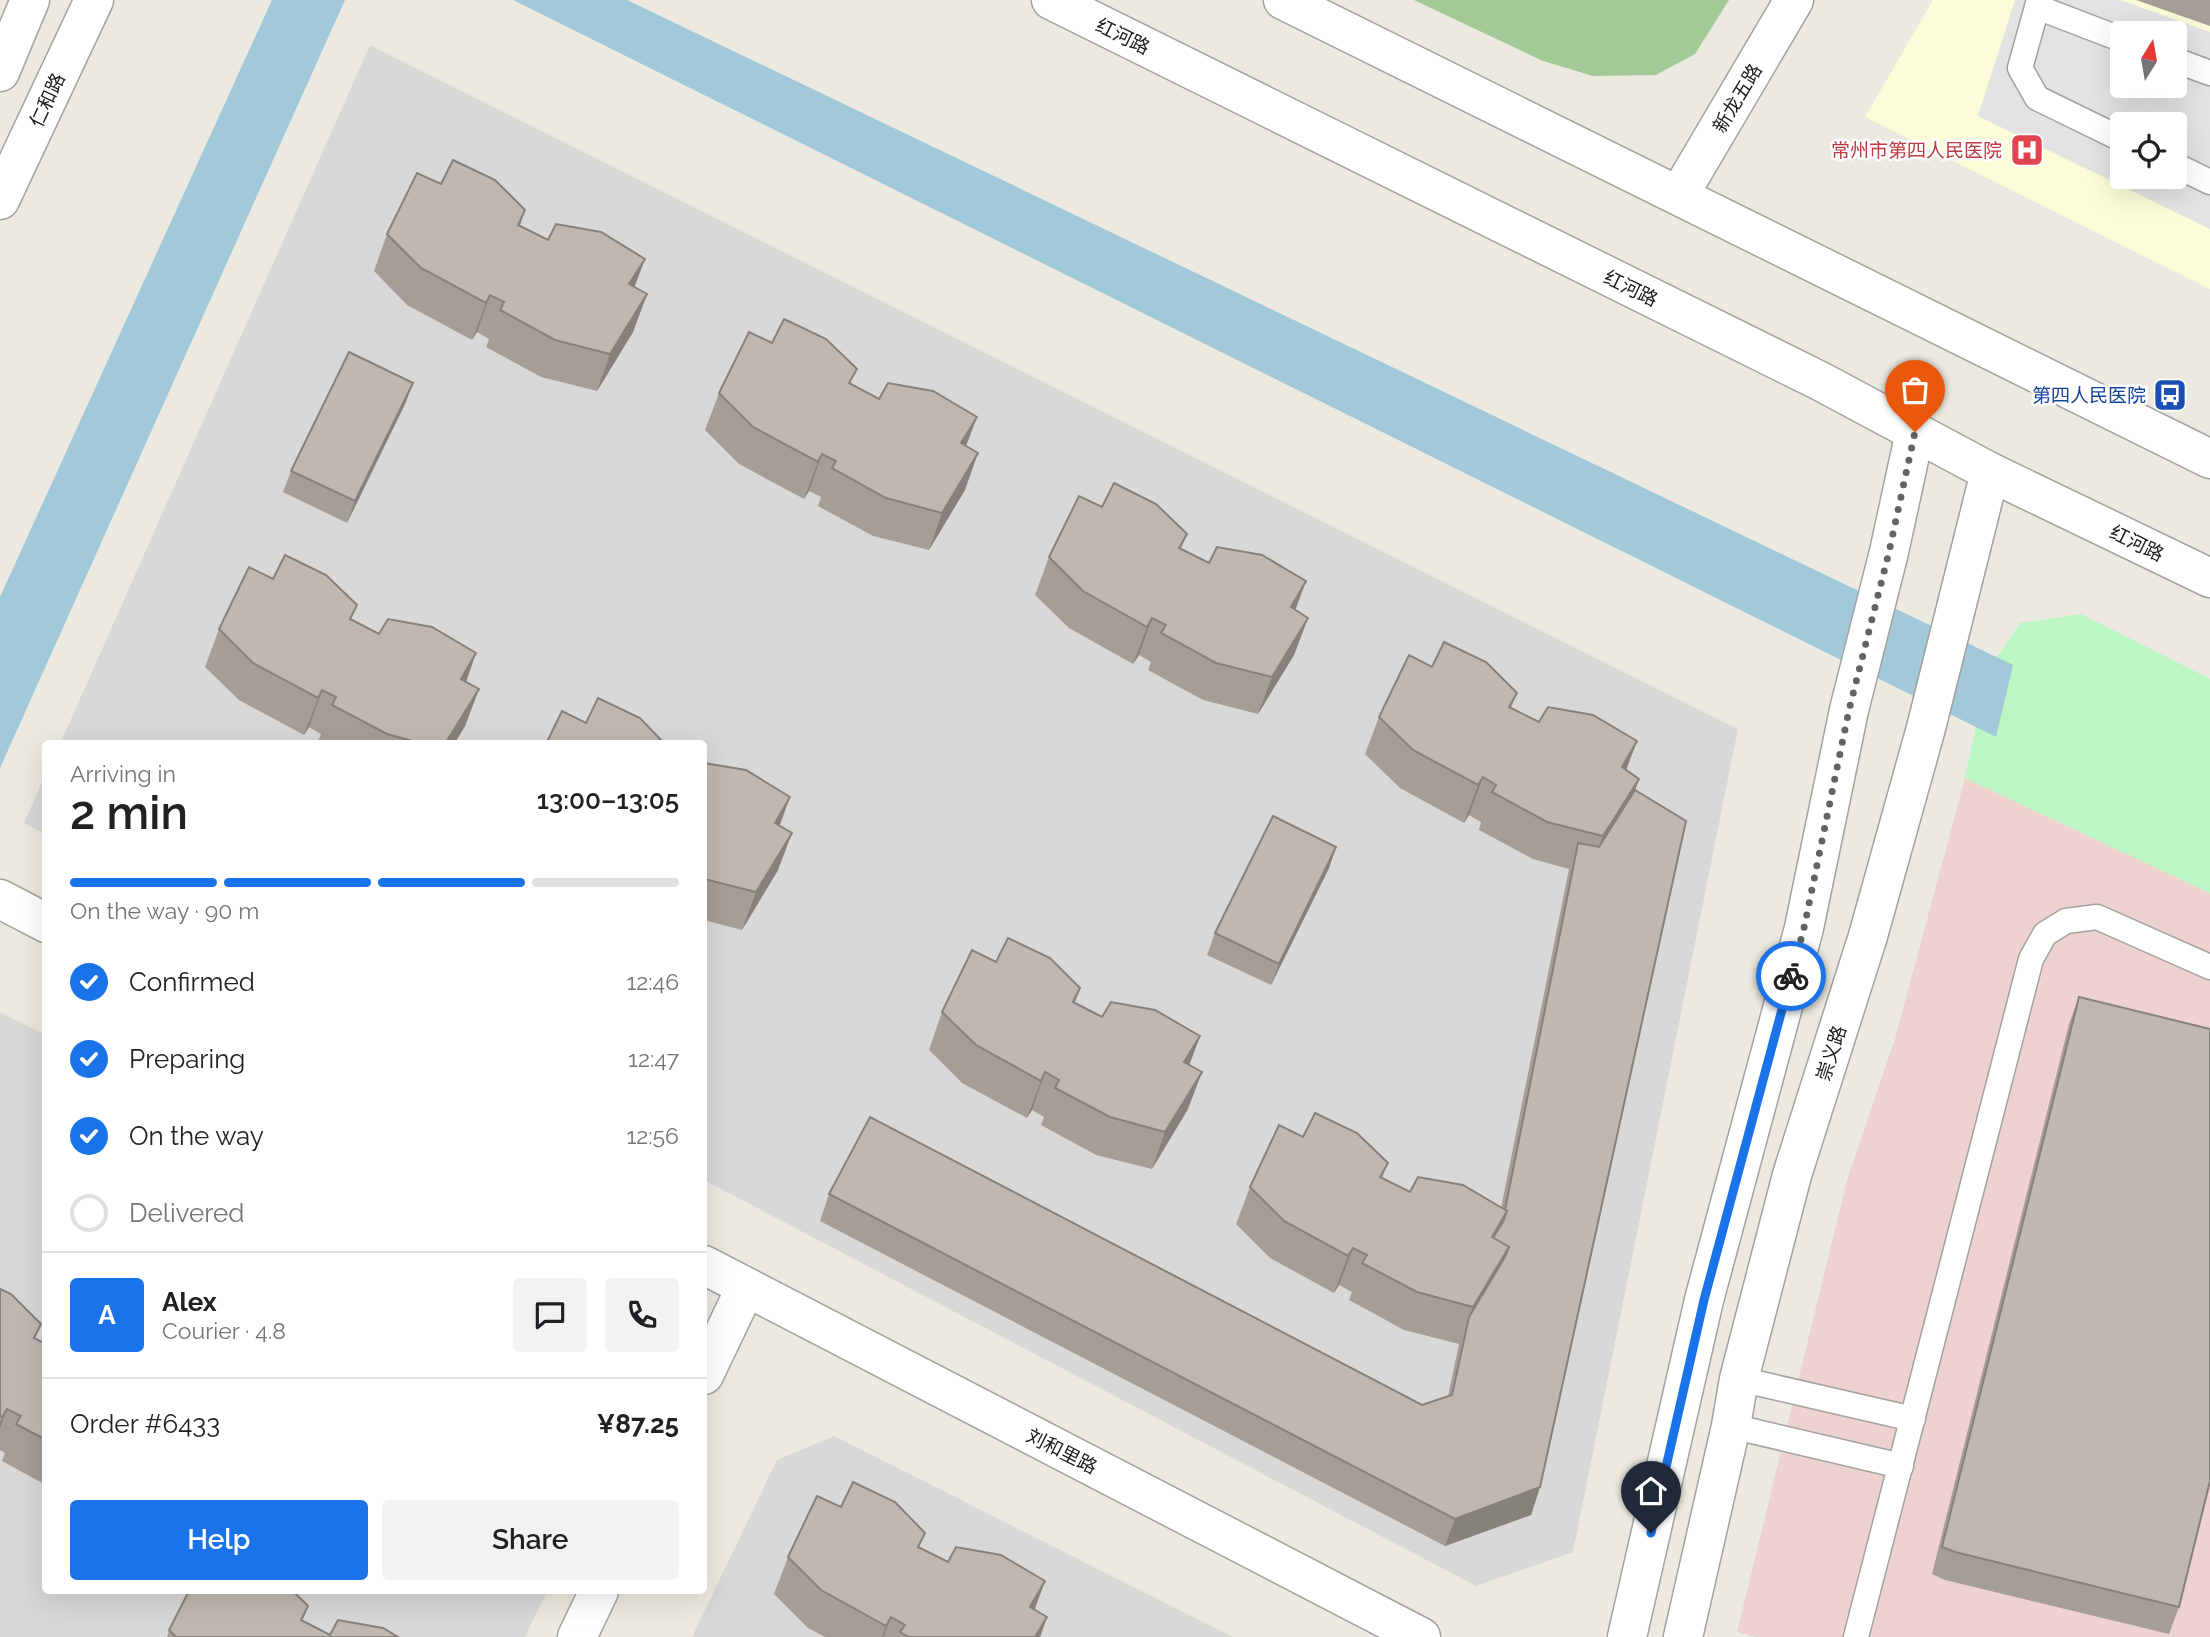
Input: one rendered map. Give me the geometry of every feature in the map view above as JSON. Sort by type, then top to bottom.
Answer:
[{"type":"street","points":[[0,72],[30,0]]},
{"type":"street","name":"仁和路","points":[[0,200],[94,0]]},
{"type":"street","name":"红河路","points":[[1051,0],[1796,369],[1990,471],[2210,578]]},
{"type":"street","points":[[1283,0],[2210,459]]},
{"type":"street","name":"新龙五路","points":[[1679,195],[1794,0]]},
{"type":"street","points":[[1627,1637],[1704,1300],[1804,928],[1849,710],[1889,552],[1915,432]]},
{"type":"street","name":"崇义路","points":[[1683,1637],[1731,1426],[1739,1379],[1792,1175],[1868,936],[1926,728],[1990,471]]},
{"type":"street","points":[[0,899],[42,921]]},
{"type":"street","name":"刘和里路","points":[[707,1267],[1421,1637]]},
{"type":"street","points":[[707,1369],[746,1287]]},
{"type":"street","points":[[577,1637],[598,1594]]},
{"type":"lane","points":[[2110,34],[2038,4],[2020,68],[2037,98],[2110,134]]},
{"type":"lane","points":[[2188,65],[2210,73]]},
{"type":"lane","points":[[2187,171],[2210,182]]},
{"type":"lane","points":[[1856,1637],[2032,959],[2045,934],[2066,921],[2097,917],[2210,967]]},
{"type":"lane","points":[[1739,1379],[1913,1419]]},
{"type":"lane","points":[[1731,1426],[1901,1466]]},
{"type":"shaded area","name":"常州市第四人民医院","points":[[1933,0],[2210,0],[2210,289],[1865,117]]},
{"type":"shaded area","points":[[2015,0],[2120,0],[2179,21],[2110,21],[2110,98],[2188,98],[2188,24],[2210,32],[2210,229],[2128,189],[2187,189],[2187,112],[2110,112],[2110,180],[1978,116]]},
{"type":"shaded area","points":[[370,45],[1738,729],[1573,1552],[1476,1586],[707,1182],[707,740],[62,740]]},
{"type":"shaded area","points":[[1965,778],[2210,893],[2210,1637],[1756,1637],[1737,1632],[1847,1180],[1895,1039]]},
{"type":"shaded area","points":[[42,782],[42,832],[24,823]]},
{"type":"shaded area","points":[[0,1012],[42,1033],[42,1594],[546,1594],[525,1637],[0,1637]]},
{"type":"shaded area","points":[[834,1436],[1233,1637],[692,1637],[777,1460]]},
{"type":"green space","points":[[1414,0],[1729,0],[1695,54],[1656,75],[1593,76],[1543,61]]},
{"type":"green space","points":[[2081,614],[2210,679],[2210,893],[1965,778],[1987,672],[2020,623]]},
{"type":"water","points":[[272,0],[345,0],[0,768],[0,597]]},
{"type":"water","points":[[513,0],[627,0],[2013,665],[1996,737]]},
{"type":"building","points":[[453,160],[495,180],[525,210],[518,225],[548,240],[556,224],[601,232],[645,259],[629,284],[647,294],[610,354],[555,340],[500,310],[504,302],[490,295],[486,303],[421,268],[387,234],[417,173],[441,184]]},
{"type":"building","points":[[784,319],[826,339],[857,369],[849,383],[879,399],[888,383],[933,391],[977,417],[961,443],[978,453],[942,513],[886,498],[832,468],[836,461],[822,454],[818,462],[753,427],[719,393],[749,332],[772,343]]},
{"type":"building","points":[[349,352],[413,383],[355,501],[291,471]]},
{"type":"building","points":[[1114,483],[1156,504],[1187,534],[1179,548],[1209,563],[1217,547],[1262,555],[1306,581],[1291,607],[1308,618],[1272,677],[1216,663],[1161,633],[1166,625],[1152,618],[1147,627],[1083,591],[1049,557],[1079,496],[1102,507]]},
{"type":"building","points":[[285,555],[326,575],[357,605],[350,619],[379,634],[388,619],[432,627],[476,653],[461,679],[479,689],[447,740],[409,740],[387,734],[332,705],[336,697],[322,690],[318,698],[253,663],[219,629],[249,567],[273,579]]},
{"type":"building","points":[[1444,642],[1486,662],[1517,693],[1509,707],[1539,722],[1548,707],[1593,715],[1637,741],[1622,767],[1639,779],[1603,836],[1547,822],[1492,792],[1496,785],[1483,777],[1478,785],[1413,750],[1379,717],[1409,655],[1432,667]]},
{"type":"building","points":[[598,698],[640,718],[661,740],[548,740],[562,711],[586,723]]},
{"type":"building","points":[[707,764],[746,770],[790,797],[775,823],[792,833],[756,892],[707,880]]},
{"type":"building","points":[[1635,790],[1686,821],[1540,1487],[1455,1519],[829,1194],[870,1117],[1422,1405],[1452,1395],[1469,1317],[1509,1247],[1493,1238],[1507,1211],[1505,1210],[1578,843],[1599,847]]},
{"type":"building","points":[[1273,816],[1336,847],[1279,964],[1215,933]]},
{"type":"building","points":[[1008,938],[1050,958],[1080,988],[1073,1002],[1102,1017],[1111,1002],[1155,1010],[1200,1036],[1184,1062],[1202,1072],[1165,1132],[1110,1117],[1055,1088],[1059,1080],[1045,1072],[1041,1081],[976,1045],[942,1012],[972,950],[996,962]]},
{"type":"building","points":[[2079,997],[2210,1029],[2210,1481],[2179,1607],[1942,1547]]},
{"type":"building","points":[[1315,1113],[1357,1133],[1388,1163],[1380,1177],[1410,1192],[1418,1177],[1463,1185],[1507,1211],[1492,1237],[1509,1247],[1473,1307],[1417,1292],[1362,1263],[1367,1255],[1353,1248],[1348,1256],[1284,1221],[1250,1187],[1279,1125],[1303,1137]]},
{"type":"building","points":[[0,1289],[11,1294],[41,1324],[34,1338],[42,1342],[42,1438],[16,1424],[21,1416],[7,1409],[2,1417]]},
{"type":"building","points":[[853,1482],[895,1502],[925,1533],[918,1547],[948,1562],[956,1547],[1001,1555],[1045,1581],[1030,1607],[1047,1617],[1035,1637],[909,1637],[900,1632],[905,1625],[891,1617],[886,1626],[821,1590],[788,1557],[817,1496],[841,1507]]},
{"type":"building","points":[[187,1594],[296,1594],[308,1606],[301,1620],[330,1635],[338,1620],[383,1628],[398,1637],[176,1637],[169,1630]]},
{"type":"way so far","points":[[1791,976],[1804,928],[1849,710],[1889,552],[1915,432]]},
{"type":"place","name":"常州市第四人民医院","points":[[2027,150]]},
{"type":"place","name":"第四人民医院","points":[[2170,395]]},
{"type":"route","points":[[1651,1533],[1704,1300],[1791,976]]}]
